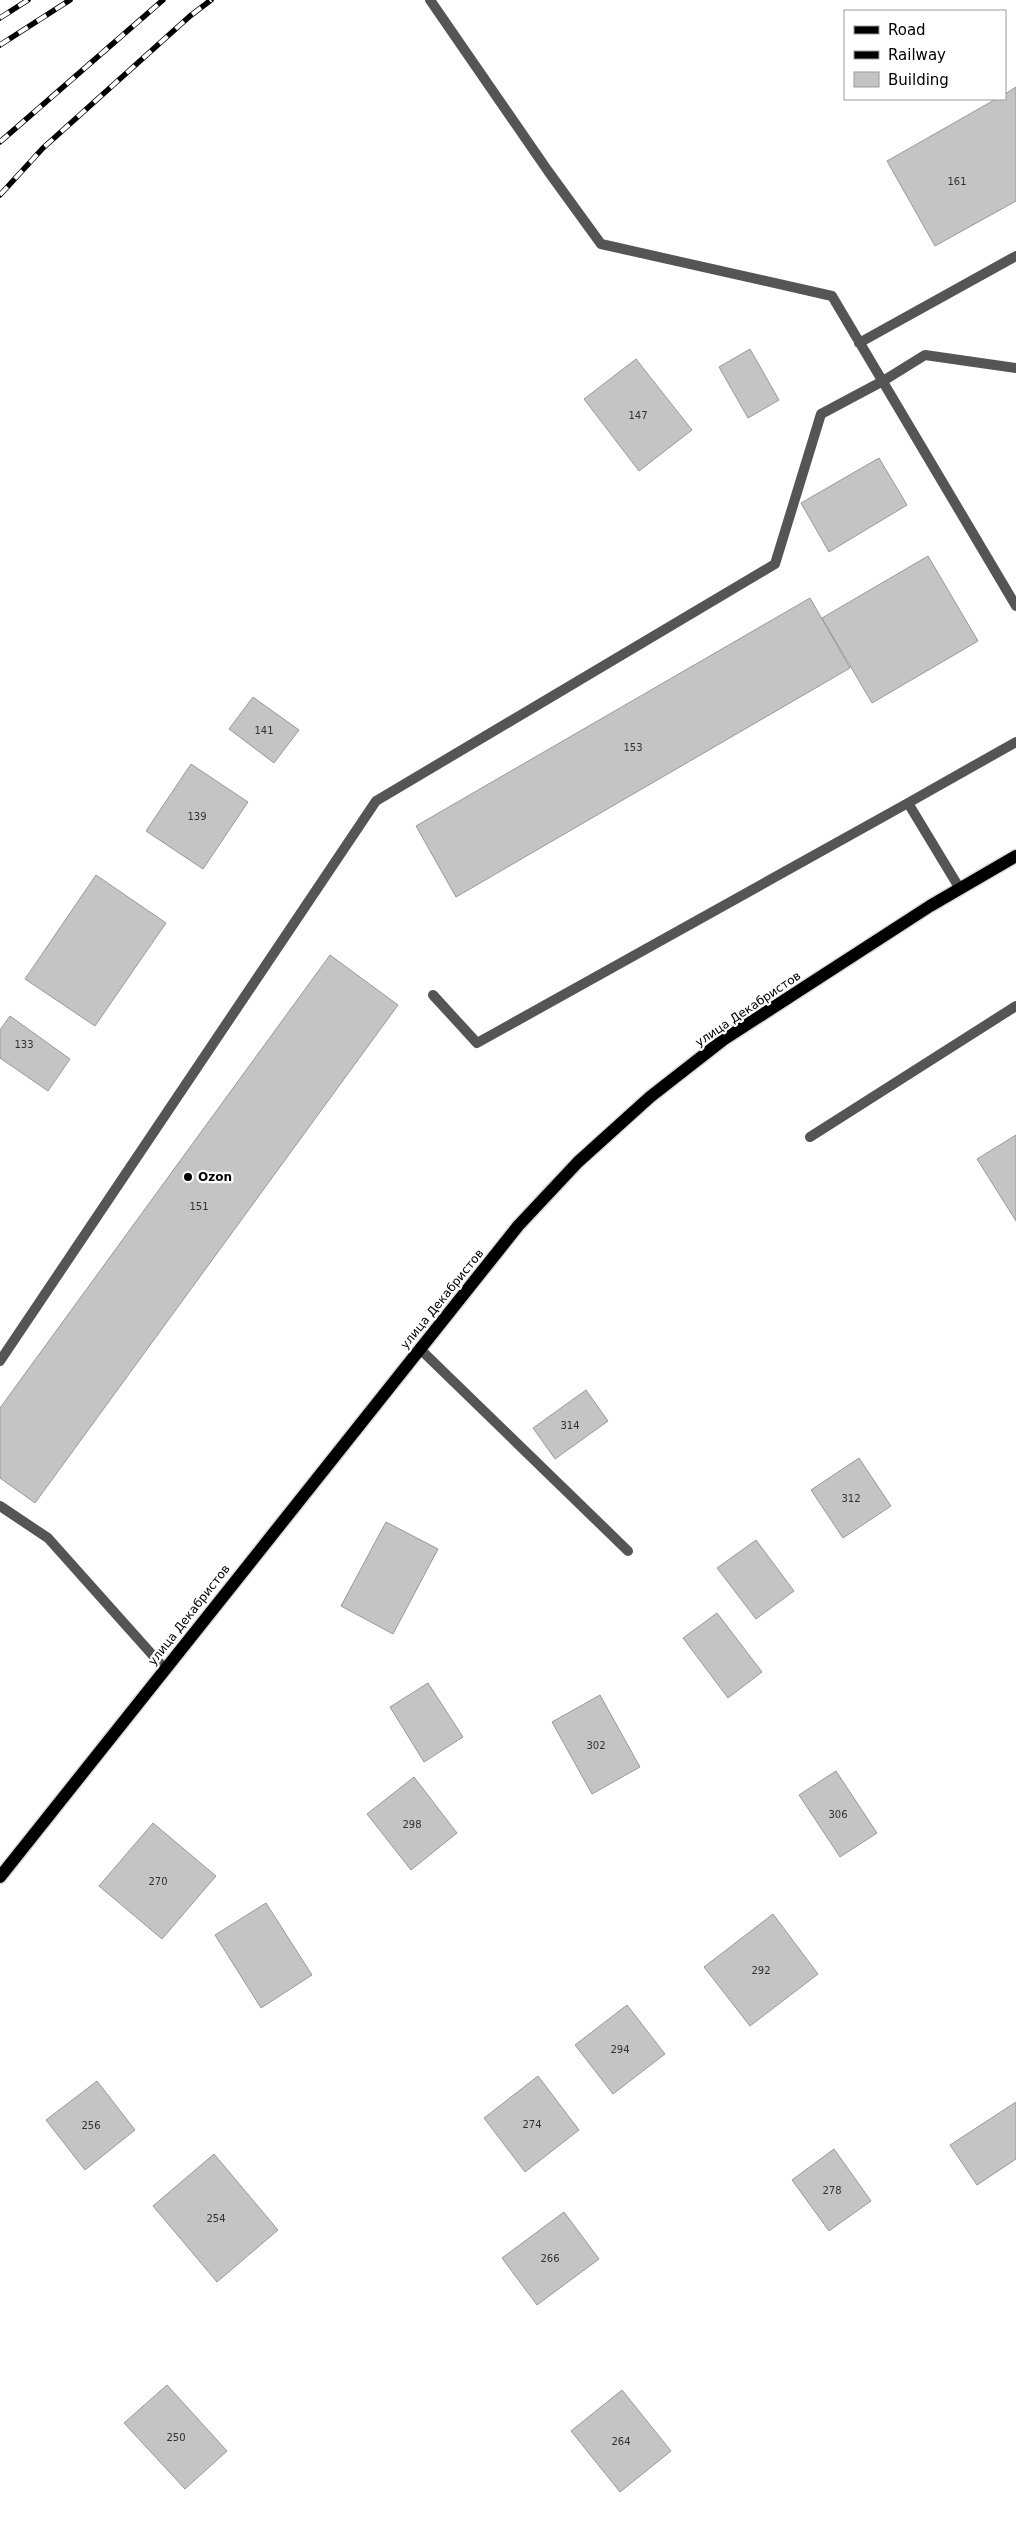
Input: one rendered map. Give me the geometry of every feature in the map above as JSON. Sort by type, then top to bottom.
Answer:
[{"type":"main road","name":"улица Декабристов","points":[[0,1877],[518,1226],[578,1162],[650,1098],[723,1040],[960,889],[1016,856]]},
{"type":"lane","points":[[430,0],[548,171],[601,244],[832,296],[1016,606]]},
{"type":"lane","points":[[859,343],[1016,256]]},
{"type":"lane","points":[[0,1361],[376,801],[774,564],[821,414],[883,382],[925,356],[1016,368]]},
{"type":"lane","points":[[433,995],[477,1043],[1016,742]]},
{"type":"lane","points":[[908,803],[960,889]]},
{"type":"lane","points":[[810,1137],[1016,1006]]},
{"type":"lane","points":[[420,1349],[628,1551]]},
{"type":"lane","points":[[0,1506],[48,1538],[165,1669]]},
{"type":"building","points":[[1016,87],[1016,201],[935,246],[887,161],[994,100],[1006,100],[1006,93]]},
{"type":"building","points":[[750,349],[779,400],[748,418],[719,367]]},
{"type":"building","points":[[636,359],[692,430],[639,471],[584,399]]},
{"type":"building","points":[[879,458],[907,505],[829,552],[801,503]]},
{"type":"building","points":[[928,556],[978,641],[872,703],[822,618]]},
{"type":"building","points":[[810,598],[850,668],[456,897],[416,826]]},
{"type":"building","points":[[253,697],[299,730],[274,763],[229,729]]},
{"type":"building","points":[[191,764],[248,802],[203,869],[146,831]]},
{"type":"building","points":[[96,875],[166,923],[95,1026],[25,979]]},
{"type":"building","points":[[330,955],[398,1005],[35,1503],[0,1478],[0,1408]]},
{"type":"building","points":[[10,1016],[70,1059],[48,1091],[0,1058],[0,1030]]},
{"type":"building","points":[[1016,1135],[1016,1221],[977,1159]]},
{"type":"building","points":[[586,1390],[608,1421],[555,1459],[533,1428]]},
{"type":"building","points":[[859,1458],[891,1506],[843,1538],[811,1490]]},
{"type":"building","points":[[386,1522],[438,1549],[393,1634],[341,1606]]},
{"type":"building","points":[[756,1540],[794,1591],[756,1619],[717,1568]]},
{"type":"building","points":[[717,1613],[762,1672],[728,1698],[683,1638]]},
{"type":"building","points":[[428,1683],[463,1737],[424,1762],[390,1707]]},
{"type":"building","points":[[600,1695],[640,1767],[592,1794],[552,1722]]},
{"type":"building","points":[[836,1771],[877,1833],[840,1857],[799,1795]]},
{"type":"building","points":[[414,1777],[457,1833],[411,1870],[367,1814]]},
{"type":"building","points":[[153,1823],[216,1876],[162,1939],[99,1886]]},
{"type":"building","points":[[266,1903],[312,1975],[261,2008],[215,1935]]},
{"type":"building","points":[[773,1914],[818,1974],[750,2026],[704,1967]]},
{"type":"building","points":[[627,2005],[665,2054],[613,2094],[575,2045]]},
{"type":"building","points":[[538,2076],[579,2130],[525,2172],[484,2118]]},
{"type":"building","points":[[97,2081],[135,2130],[85,2170],[46,2120]]},
{"type":"building","points":[[1016,2102],[1016,2159],[977,2185],[950,2145]]},
{"type":"building","points":[[834,2149],[871,2201],[829,2231],[792,2180]]},
{"type":"building","points":[[214,2154],[278,2230],[217,2282],[153,2206]]},
{"type":"building","points":[[564,2212],[599,2259],[537,2305],[502,2258]]},
{"type":"building","points":[[167,2385],[227,2451],[185,2489],[124,2423]]},
{"type":"building","points":[[622,2390],[671,2451],[620,2492],[571,2431]]},
{"type":"railway","points":[[0,18],[28,0]]},
{"type":"railway","points":[[0,45],[70,0]]},
{"type":"railway","points":[[0,142],[163,0]]},
{"type":"railway","points":[[0,195],[43,148],[190,16],[211,0]]},
{"type":"place","name":"Ozon","points":[[188,1177]]}]
